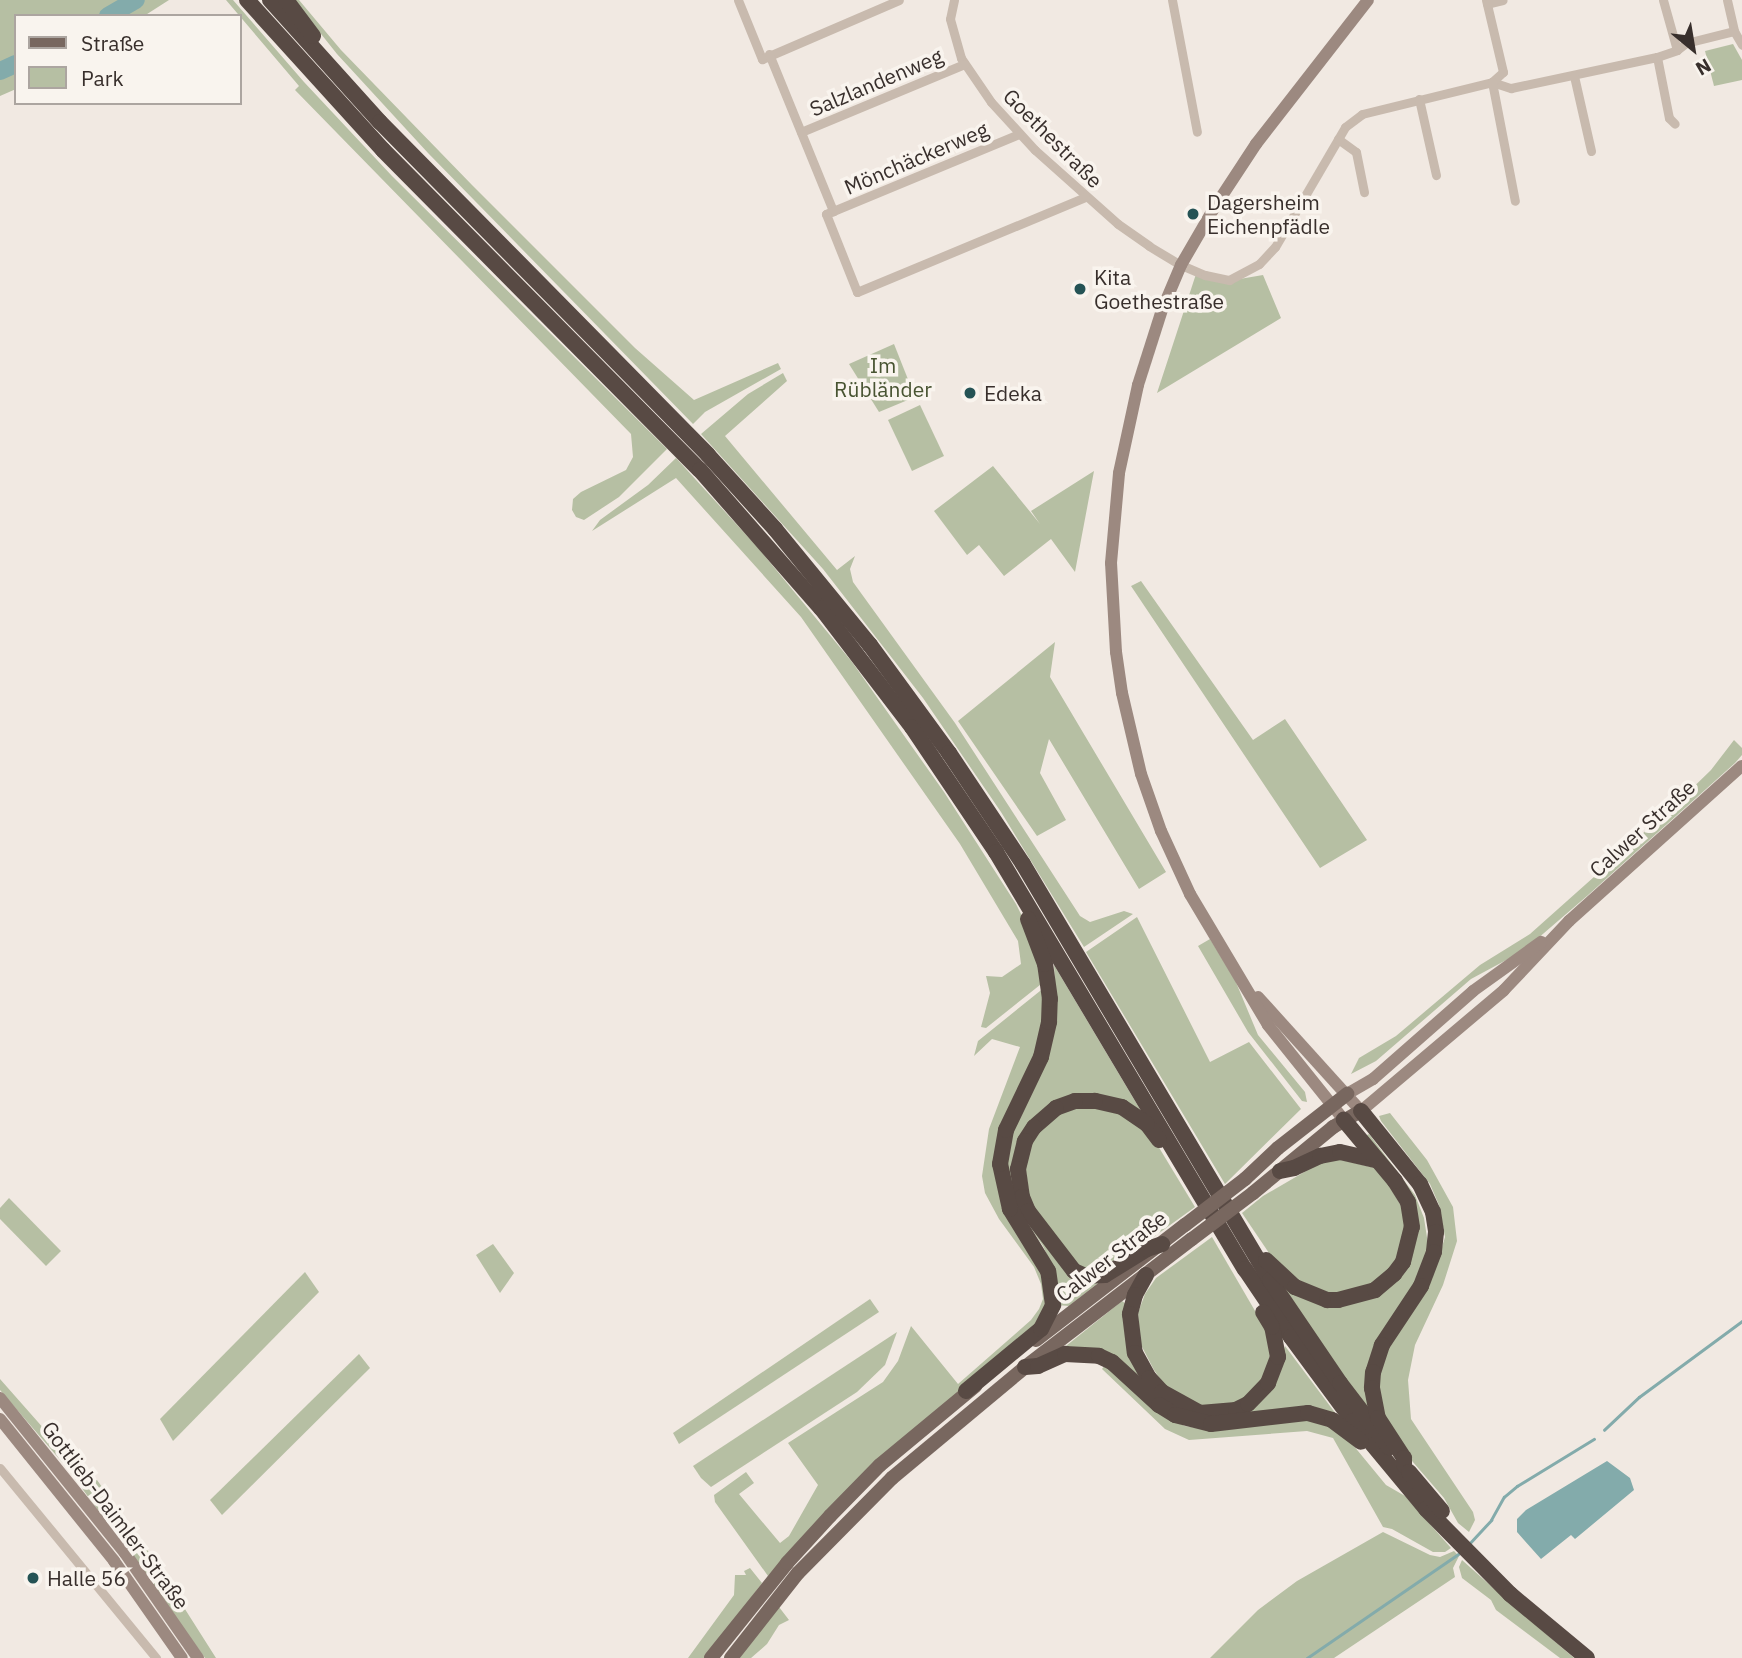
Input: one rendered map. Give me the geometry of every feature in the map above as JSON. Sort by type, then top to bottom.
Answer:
[{"type":"highway","points":[[247,0],[383,150],[643,410],[757,531],[892,700],[1010,875],[1245,1269],[1328,1388],[1415,1496]]},
{"type":"highway","points":[[270,0],[369,111],[679,424],[770,523],[855,625],[925,719],[1004,836],[1279,1293],[1340,1383],[1452,1530]]},
{"type":"highway","points":[[286,0],[369,111]]},
{"type":"highway","points":[[966,1391],[1041,1329],[1052,1306],[1048,1270],[1010,1209],[1001,1180],[1000,1164],[1006,1130],[1041,1057],[1049,1022],[1050,999],[1041,949],[1016,898],[1010,875]]},
{"type":"highway","points":[[1162,1244],[1147,1249],[1105,1275],[1084,1276],[1074,1271],[1067,1265],[1025,1204],[1019,1184],[1020,1155],[1034,1127],[1056,1108],[1075,1101],[1096,1101],[1122,1107],[1136,1115],[1185,1167]]},
{"type":"highway","points":[[1361,1111],[1420,1184],[1433,1212],[1436,1232],[1434,1252],[1421,1286],[1386,1339],[1373,1373],[1372,1388],[1378,1418],[1404,1458],[1404,1465]]},
{"type":"highway","points":[[1207,1175],[1220,1183],[1266,1260],[1281,1276],[1309,1293],[1338,1300],[1375,1290],[1394,1274],[1408,1252],[1412,1227],[1410,1211],[1404,1194],[1381,1162],[1344,1120]]},
{"type":"highway","points":[[1280,1171],[1294,1168],[1320,1156],[1340,1152],[1381,1162]]},
{"type":"highway","points":[[1146,1275],[1135,1296],[1130,1314],[1131,1336],[1141,1365],[1170,1399],[1200,1413],[1219,1413],[1237,1410],[1256,1397],[1268,1383],[1278,1357],[1272,1327],[1247,1286],[1245,1269]]},
{"type":"highway","points":[[1025,1367],[1038,1366],[1065,1354],[1099,1356],[1126,1373],[1159,1405],[1175,1416],[1195,1422],[1231,1423],[1291,1412],[1319,1415],[1352,1434],[1452,1530],[1534,1615],[1587,1658]]},
{"type":"highway","points":[[1480,1559],[1600,1658]]},
{"type":"main road","points":[[1344,1120],[1268,1025],[1248,986],[1210,929],[1181,875],[1150,803],[1131,739],[1116,652],[1111,563],[1119,473],[1138,386],[1162,310],[1181,265],[1256,144],[1368,0]]},
{"type":"main road","name":"Calwer Straße","points":[[730,1658],[798,1573],[831,1538],[942,1435],[1025,1367],[1344,1120],[1361,1111],[1504,990],[1569,922],[1742,766]]},
{"type":"main road","name":"Calwer Straße","points":[[711,1658],[787,1563],[830,1516],[880,1465],[966,1391],[1162,1244],[1347,1094],[1373,1079],[1482,984],[1569,922]]},
{"type":"main road","points":[[1248,986],[1361,1111]]},
{"type":"main road","name":"Gottlieb-Daimler-Straße","points":[[0,1398],[117,1543],[198,1658]]},
{"type":"main road","name":"Gottlieb-Daimler-Straße","points":[[0,1419],[106,1551],[182,1658]]},
{"type":"street","points":[[738,0],[802,132],[857,292],[1085,197]]},
{"type":"street","points":[[766,56],[899,0]]},
{"type":"street","name":"Goethestraße","points":[[954,0],[950,19],[952,34],[964,65],[1019,134],[1085,197],[1118,224],[1181,265],[1205,275],[1229,279],[1259,264],[1275,247],[1338,139],[1351,120],[1362,114],[1492,82],[1511,88],[1657,57],[1677,50],[1686,43],[1734,31]]},
{"type":"street","points":[[1172,0],[1197,132]]},
{"type":"street","points":[[1503,0],[1486,2],[1503,72],[1492,82],[1516,201]]},
{"type":"street","points":[[1663,0],[1677,50]]},
{"type":"street","points":[[1727,0],[1734,31],[1742,45]]},
{"type":"street","points":[[1657,57],[1669,118],[1675,124]]},
{"type":"street","name":"Salzlandenweg","points":[[802,132],[964,65]]},
{"type":"street","points":[[1574,75],[1591,151]]},
{"type":"street","points":[[1419,99],[1436,175]]},
{"type":"street","name":"Mönchäckerweg","points":[[830,213],[1019,134]]},
{"type":"street","points":[[1338,139],[1356,152],[1364,192]]},
{"type":"street","points":[[0,1468],[156,1658]]},
{"type":"green space","points":[[0,0],[169,0],[147,14],[14,14],[14,90],[0,96]]},
{"type":"green space","points":[[226,0],[233,0],[304,82],[392,176],[667,449],[619,497],[584,520],[576,517],[572,510],[573,499],[581,492],[626,470],[633,457],[631,434],[295,90],[299,86],[242,19],[242,14],[238,14]]},
{"type":"green space","points":[[294,0],[299,0],[341,50],[635,348],[694,400],[778,363],[781,369],[705,412],[693,424],[428,153],[337,54]]},
{"type":"green space","points":[[1733,44],[1742,60],[1742,80],[1714,86],[1705,51]]},
{"type":"green space","points":[[1196,274],[1228,281],[1263,275],[1281,318],[1157,393]]},
{"type":"green space","name":"Im Rübländer","points":[[894,344],[915,397],[879,412],[849,364]]},
{"type":"green space","points":[[783,373],[787,381],[725,436],[837,570],[855,556],[850,569],[853,582],[955,723],[1080,916],[1090,922],[1124,911],[1133,914],[1084,947],[1001,812],[923,698],[823,569],[701,434],[748,394]]},
{"type":"green space","points":[[920,405],[944,456],[912,471],[888,420]]},
{"type":"green space","points":[[676,458],[759,549],[852,662],[944,792],[1016,904],[1032,936],[1045,981],[986,1028],[981,1027],[990,993],[986,976],[1002,977],[1021,964],[1018,941],[960,844],[801,617],[676,478],[592,531],[600,520],[648,485]]},
{"type":"green space","points":[[993,466],[1040,524],[1031,511],[1094,471],[1075,572],[1051,539],[1004,576],[979,545],[967,555],[934,511]]},
{"type":"green space","points":[[1141,581],[1253,740],[1285,719],[1367,840],[1320,868],[1131,586]]},
{"type":"green space","points":[[1055,642],[1050,677],[1166,872],[1139,889],[1049,739],[1040,773],[1066,820],[1037,836],[958,721]]},
{"type":"green space","points":[[1734,740],[1742,748],[1742,755],[1735,763],[1587,896],[1523,951],[1471,979],[1376,1061],[1351,1074],[1359,1058],[1396,1036],[1480,965],[1530,934],[1678,802],[1711,770]]},
{"type":"green space","points":[[1137,917],[1210,1062],[1249,1042],[1301,1109],[1225,1184],[1086,952]]},
{"type":"green space","points":[[1210,939],[1235,980],[1258,1035],[1305,1092],[1307,1102],[1302,1101],[1248,1032],[1198,946]]},
{"type":"green space","points":[[1054,965],[1141,1111],[1105,1096],[1069,1098],[1036,1117],[1017,1147],[1012,1178],[1015,1195],[1026,1220],[1068,1274],[1084,1281],[1102,1280],[1069,1306],[1057,1305],[1057,1280],[1053,1268],[1043,1246],[1016,1206],[1006,1171],[1012,1129],[1043,1069],[1052,1040],[1056,1003]]},
{"type":"green space","points":[[1045,987],[1040,1043],[997,1150],[1042,1268],[1048,1296],[1039,1325],[768,1576],[715,1502],[714,1495],[746,1472],[754,1483],[739,1494],[780,1543],[789,1536],[818,1485],[788,1443],[883,1382],[898,1361],[911,1326],[958,1384],[1031,1320],[1039,1309],[1043,1299],[1041,1284],[1034,1267],[999,1219],[985,1193],[982,1176],[989,1129],[1020,1047],[992,1039],[974,1056],[978,1041]]},
{"type":"green space","points":[[1077,1106],[1116,1109],[1152,1136],[1195,1207],[1108,1270],[1078,1268],[1031,1209],[1024,1157],[1045,1122]]},
{"type":"green space","points":[[1390,1113],[1427,1160],[1453,1207],[1457,1241],[1443,1285],[1415,1345],[1408,1380],[1411,1419],[1473,1512],[1475,1520],[1469,1532],[1458,1523],[1444,1498],[1400,1447],[1380,1409],[1380,1362],[1436,1267],[1445,1237],[1439,1205],[1430,1184],[1381,1121],[1379,1116]]},
{"type":"green space","points":[[1369,1134],[1415,1195],[1424,1218],[1428,1244],[1426,1263],[1385,1333],[1371,1415],[1282,1286],[1301,1295],[1374,1297],[1418,1226],[1365,1136]]},
{"type":"green space","points":[[1330,1157],[1379,1169],[1406,1214],[1405,1248],[1379,1283],[1337,1296],[1311,1290],[1277,1265],[1242,1213],[1263,1196]]},
{"type":"green space","points":[[9,1198],[61,1251],[46,1266],[0,1219],[0,1208]]},
{"type":"green space","points":[[1212,1237],[1272,1340],[1267,1377],[1249,1396],[1235,1404],[1200,1406],[1165,1386],[1154,1370],[1139,1341],[1138,1313],[1145,1294],[1156,1278]]},
{"type":"green space","points":[[493,1244],[514,1273],[500,1293],[476,1255]]},
{"type":"green space","points":[[305,1272],[319,1292],[173,1441],[160,1419]]},
{"type":"green space","points":[[870,1299],[879,1312],[679,1444],[673,1433]]},
{"type":"green space","points":[[1122,1301],[1126,1304],[1124,1326],[1127,1348],[1138,1371],[1155,1394],[1178,1411],[1200,1417],[1220,1418],[1238,1414],[1254,1405],[1276,1378],[1285,1346],[1339,1418],[1298,1409],[1221,1420],[1191,1417],[1179,1413],[1163,1403],[1123,1365],[1106,1355],[1061,1350]]},
{"type":"green space","points":[[897,1332],[885,1365],[857,1392],[711,1487],[701,1478],[693,1466]]},
{"type":"green space","points":[[359,1354],[370,1368],[222,1515],[210,1500]]},
{"type":"green space","points":[[1105,1365],[1171,1420],[1185,1426],[1197,1428],[1293,1418],[1321,1422],[1344,1434],[1386,1485],[1405,1496],[1451,1548],[1445,1552],[1433,1552],[1392,1529],[1383,1527],[1333,1438],[1307,1431],[1189,1440],[1165,1429],[1102,1369]]},
{"type":"green space","points":[[0,1379],[90,1481],[97,1480],[150,1554],[216,1658],[205,1658],[68,1469],[0,1390]]},
{"type":"green space","points":[[1383,1532],[1430,1555],[1440,1557],[1454,1551],[1459,1556],[1453,1568],[1455,1577],[1334,1658],[1210,1658],[1258,1610],[1297,1581]]},
{"type":"green space","points":[[1462,1560],[1574,1658],[1560,1658],[1496,1610],[1491,1600],[1462,1578],[1459,1567]]},
{"type":"green space","points":[[750,1568],[762,1583],[706,1658],[688,1658],[734,1595],[735,1575],[746,1575],[744,1571]]},
{"type":"green space","points":[[779,1607],[789,1620],[779,1625],[767,1644],[751,1658],[739,1658]]},
{"type":"water","points":[[1607,1461],[1630,1478],[1634,1490],[1575,1539],[1571,1535],[1541,1559],[1517,1532],[1517,1519],[1526,1510]]},
{"type":"waterway","points":[[112,14],[136,0]]},
{"type":"waterway","points":[[0,71],[14,65]]},
{"type":"waterway","points":[[1604,1430],[1639,1397],[1742,1321]]},
{"type":"waterway","points":[[1468,1545],[1491,1520],[1504,1497],[1517,1486],[1594,1439]]},
{"type":"waterway","points":[[1307,1658],[1461,1552]]},
{"type":"place","name":"Dagersheim Eichenpfädle","points":[[1193,214]]},
{"type":"place","name":"Kita Goethestraße","points":[[1080,289]]},
{"type":"place","name":"Edeka","points":[[970,393]]},
{"type":"place","name":"Halle 56","points":[[33,1578]]}]
